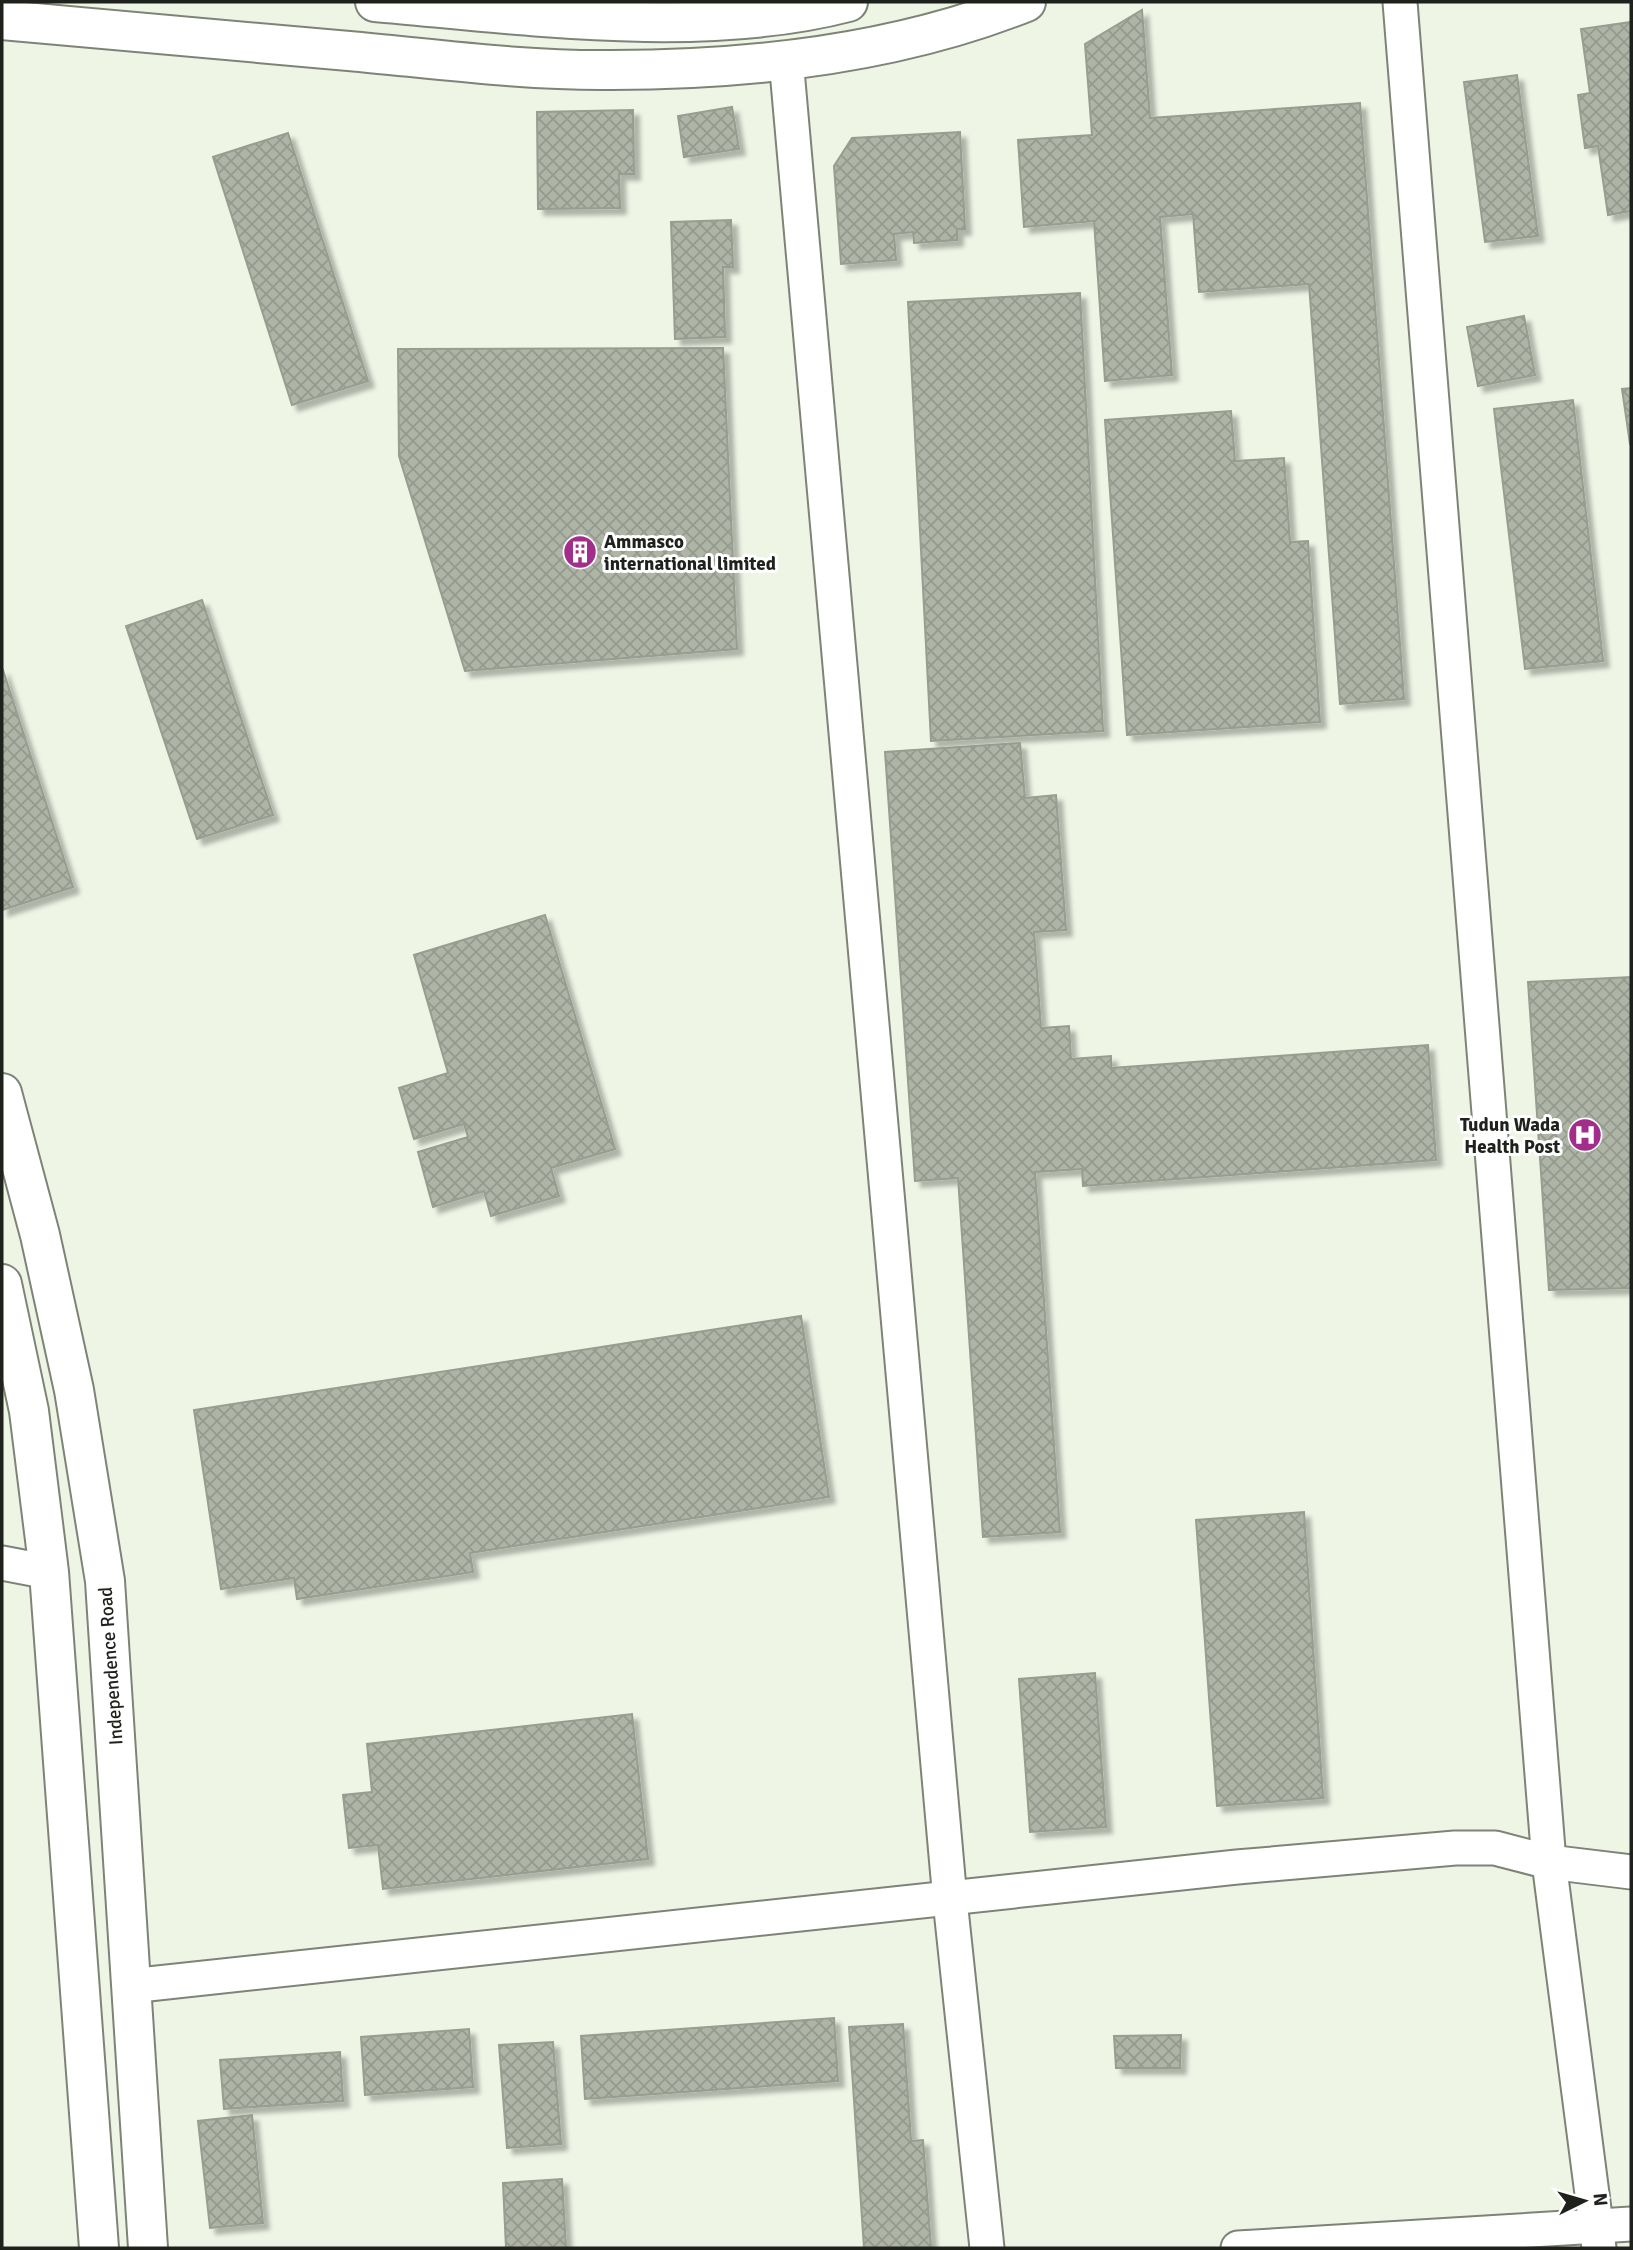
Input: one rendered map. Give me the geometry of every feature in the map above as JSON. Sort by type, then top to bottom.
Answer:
[{"type":"main road","points":[[375,2],[627,20],[747,18],[848,2]]},
{"type":"main road","points":[[2,20],[505,65],[611,70],[786,59],[899,42],[981,20],[1026,2]]},
{"type":"main road","points":[[503,13],[505,65]]},
{"type":"main road","name":"Independence Road","points":[[2,1093],[40,1235],[74,1390],[106,1581],[148,2248]]},
{"type":"main road","points":[[2,1284],[29,1411],[49,1572],[99,2248]]},
{"type":"street","points":[[1400,2],[1549,1862],[1597,2237]]},
{"type":"street","points":[[786,59],[950,1900],[988,2248]]},
{"type":"street","points":[[2,1563],[49,1572]]},
{"type":"street","points":[[130,1986],[950,1900],[1237,1867],[1455,1847],[1495,1848],[1549,1862],[1631,1872]]},
{"type":"street","points":[[1238,2248],[1597,2237],[1631,2224]]},
{"type":"building","points":[[1142,10],[1150,118],[1360,103],[1404,699],[1340,704],[1309,284],[1199,292],[1193,214],[1160,217],[1172,375],[1105,381],[1094,221],[1024,227],[1018,140],[1092,135],[1085,44]]},
{"type":"building","points":[[1631,22],[1631,211],[1608,215],[1598,146],[1585,148],[1578,95],[1590,93],[1581,29]]},
{"type":"building","points":[[1517,75],[1538,236],[1485,242],[1464,82]]},
{"type":"building","points":[[732,107],[739,149],[684,157],[678,116]]},
{"type":"building","points":[[633,110],[634,174],[619,174],[620,208],[538,209],[537,112]]},
{"type":"building","points":[[960,132],[965,229],[957,229],[957,240],[914,243],[913,232],[894,234],[896,260],[841,264],[834,166],[852,138]]},
{"type":"building","points":[[288,133],[368,381],[292,405],[213,157]]},
{"type":"building","points":[[731,220],[733,267],[723,267],[725,337],[675,339],[671,222]]},
{"type":"building","points":[[1080,293],[1103,731],[931,741],[908,302]]},
{"type":"building","points":[[1524,316],[1535,375],[1478,386],[1467,327]]},
{"type":"building","name":"Ammasco international limited","points":[[723,348],[737,649],[465,671],[399,456],[398,349]]},
{"type":"building","points":[[1631,388],[1631,444],[1630,444],[1622,389]]},
{"type":"building","points":[[1573,400],[1603,661],[1525,669],[1494,409]]},
{"type":"building","points":[[1231,411],[1235,461],[1284,458],[1290,542],[1308,541],[1320,722],[1127,735],[1105,420]]},
{"type":"building","points":[[202,600],[273,815],[197,839],[126,626]]},
{"type":"building","points":[[2,671],[73,887],[2,910]]},
{"type":"building","points":[[1020,743],[1025,798],[1056,795],[1066,930],[1034,932],[1041,1028],[1069,1026],[1071,1059],[1111,1056],[1111,1068],[1428,1045],[1436,1160],[1083,1186],[1082,1169],[1035,1172],[1060,1532],[983,1537],[958,1178],[915,1181],[885,752]]},
{"type":"building","points":[[545,915],[615,1149],[551,1168],[559,1196],[491,1216],[484,1191],[433,1207],[418,1152],[468,1137],[464,1124],[414,1139],[399,1088],[448,1073],[414,955]]},
{"type":"building","name":"Tudun Wada Health Post","points":[[1631,977],[1631,1288],[1549,1290],[1528,982]]},
{"type":"building","points":[[801,1316],[829,1497],[470,1553],[473,1572],[297,1599],[294,1578],[221,1589],[194,1410]]},
{"type":"building","points":[[1304,1512],[1323,1798],[1217,1806],[1196,1520]]},
{"type":"building","points":[[1095,1673],[1106,1827],[1030,1832],[1019,1679]]},
{"type":"building","points":[[632,1714],[648,1859],[383,1889],[378,1845],[349,1848],[343,1795],[372,1792],[367,1744]]},
{"type":"building","points":[[834,2018],[838,2081],[585,2099],[581,2036]]},
{"type":"building","points":[[903,2024],[911,2141],[923,2140],[931,2248],[864,2248],[849,2027]]},
{"type":"building","points":[[469,2029],[473,2087],[365,2095],[361,2037]]},
{"type":"building","points":[[1181,2035],[1180,2068],[1116,2068],[1114,2036]]},
{"type":"building","points":[[553,2042],[561,2144],[507,2148],[499,2045]]},
{"type":"building","points":[[340,2052],[343,2101],[224,2109],[220,2060]]},
{"type":"building","points":[[252,2115],[263,2223],[210,2228],[198,2121]]},
{"type":"building","points":[[562,2179],[566,2248],[506,2248],[503,2183]]},
{"type":"place","name":"Ammasco international limited","points":[[580,552]]},
{"type":"place","name":"Tudun Wada Health Post","points":[[1585,1135]]}]
